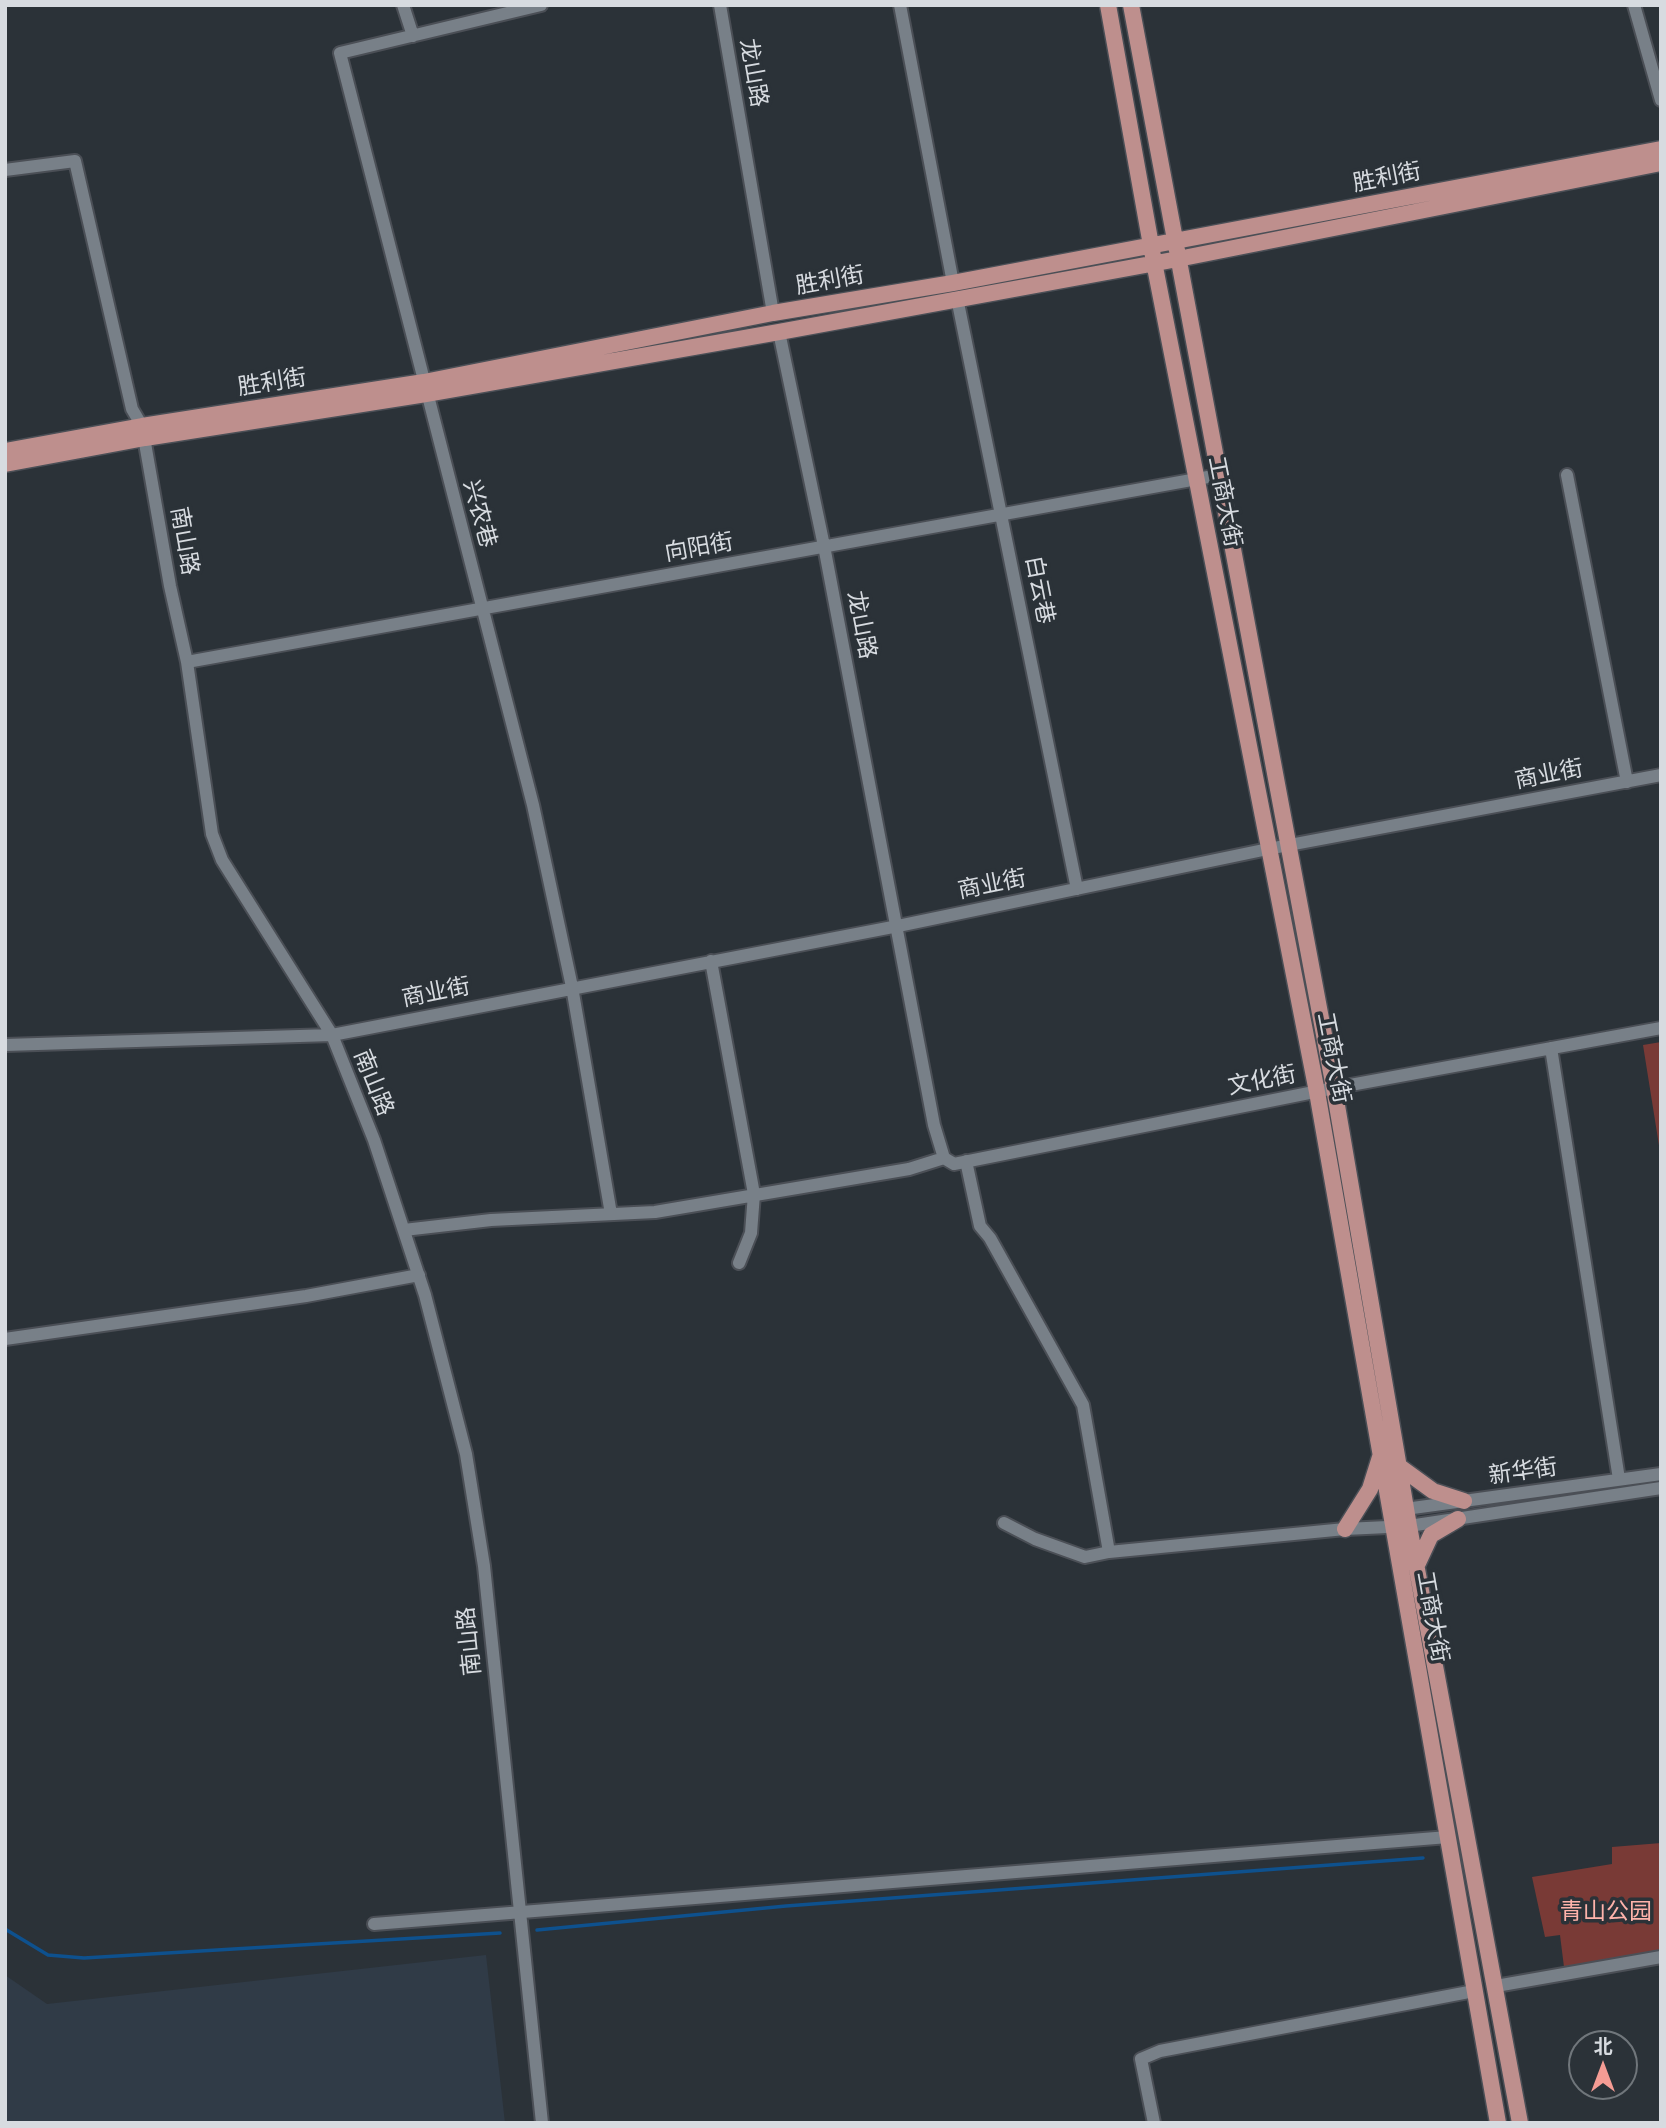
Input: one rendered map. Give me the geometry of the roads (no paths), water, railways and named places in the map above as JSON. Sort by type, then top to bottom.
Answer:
[{"type":"main road","name":"工商大街","points":[[1108,5],[1154,262],[1317,1091],[1382,1448],[1399,1518],[1448,1837],[1498,2123]]},
{"type":"main road","name":"工商大街","points":[[1131,5],[1334,1087],[1400,1467],[1399,1518],[1418,1573],[1520,2123]]},
{"type":"main road","name":"胜利街","points":[[5,451],[143,432],[779,332],[1151,245],[1661,149]]},
{"type":"main road","name":"胜利街","points":[[425,388],[774,313],[955,291],[1178,259],[1661,163]]},
{"type":"main road","name":"胜利街","points":[[5,464],[143,432]]},
{"type":"main road","points":[[1345,1529],[1370,1489],[1382,1448]]},
{"type":"main road","points":[[1400,1467],[1433,1491],[1464,1502]]},
{"type":"main road","points":[[1418,1573],[1419,1556],[1431,1535],[1458,1518]]},
{"type":"street","points":[[403,5],[413,36],[541,5]]},
{"type":"street","name":"龙山路","points":[[720,5],[774,313]]},
{"type":"street","name":"白云巷","points":[[900,5],[955,291],[1077,889]]},
{"type":"street","points":[[1634,5],[1661,100]]},
{"type":"street","name":"兴农巷","points":[[413,36],[340,53],[533,805],[572,987],[611,1214]]},
{"type":"street","name":"南山路","points":[[5,170],[75,160],[132,409],[143,432],[170,586],[187,662],[212,834],[222,860],[332,1035],[374,1140],[418,1275],[466,1454],[480,1541],[542,2123]]},
{"type":"street","name":"龙山路","points":[[779,332],[824,546],[934,1125],[955,1161],[980,1226],[990,1238],[1083,1405],[1109,1552]]},
{"type":"street","name":"向阳街","points":[[187,662],[1196,477],[1219,475]]},
{"type":"street","points":[[1567,475],[1627,782]]},
{"type":"street","name":"商业街","points":[[5,1045],[332,1035],[898,926],[1268,849],[1661,775]]},
{"type":"street","points":[[711,961],[754,1194],[751,1233],[739,1263]]},
{"type":"street","name":"文化街","points":[[404,1230],[491,1220],[655,1212],[955,1161],[1334,1087],[1661,1028]]},
{"type":"street","points":[[1551,1048],[1619,1479]]},
{"type":"street","points":[[5,1339],[306,1296],[418,1275]]},
{"type":"street","name":"新华街","points":[[1399,1518],[1464,1502],[1661,1474]]},
{"type":"street","name":"新华街","points":[[1399,1518],[1458,1518],[1661,1488]]},
{"type":"street","points":[[1004,1522],[1035,1539],[1085,1557],[1109,1552],[1345,1529],[1399,1518]]},
{"type":"street","points":[[374,1924],[1448,1837]]},
{"type":"street","points":[[1496,1986],[1661,1957]]},
{"type":"street","points":[[1154,2123],[1141,2059],[1160,2051],[1474,1991]]},
{"type":"waterway","points":[[537,1930],[786,1906],[1423,1858]]},
{"type":"waterway","points":[[5,1929],[48,1955],[84,1958],[500,1933]]},
{"type":"park label","name":"青山公园","points":[[1606,1912]]}]
